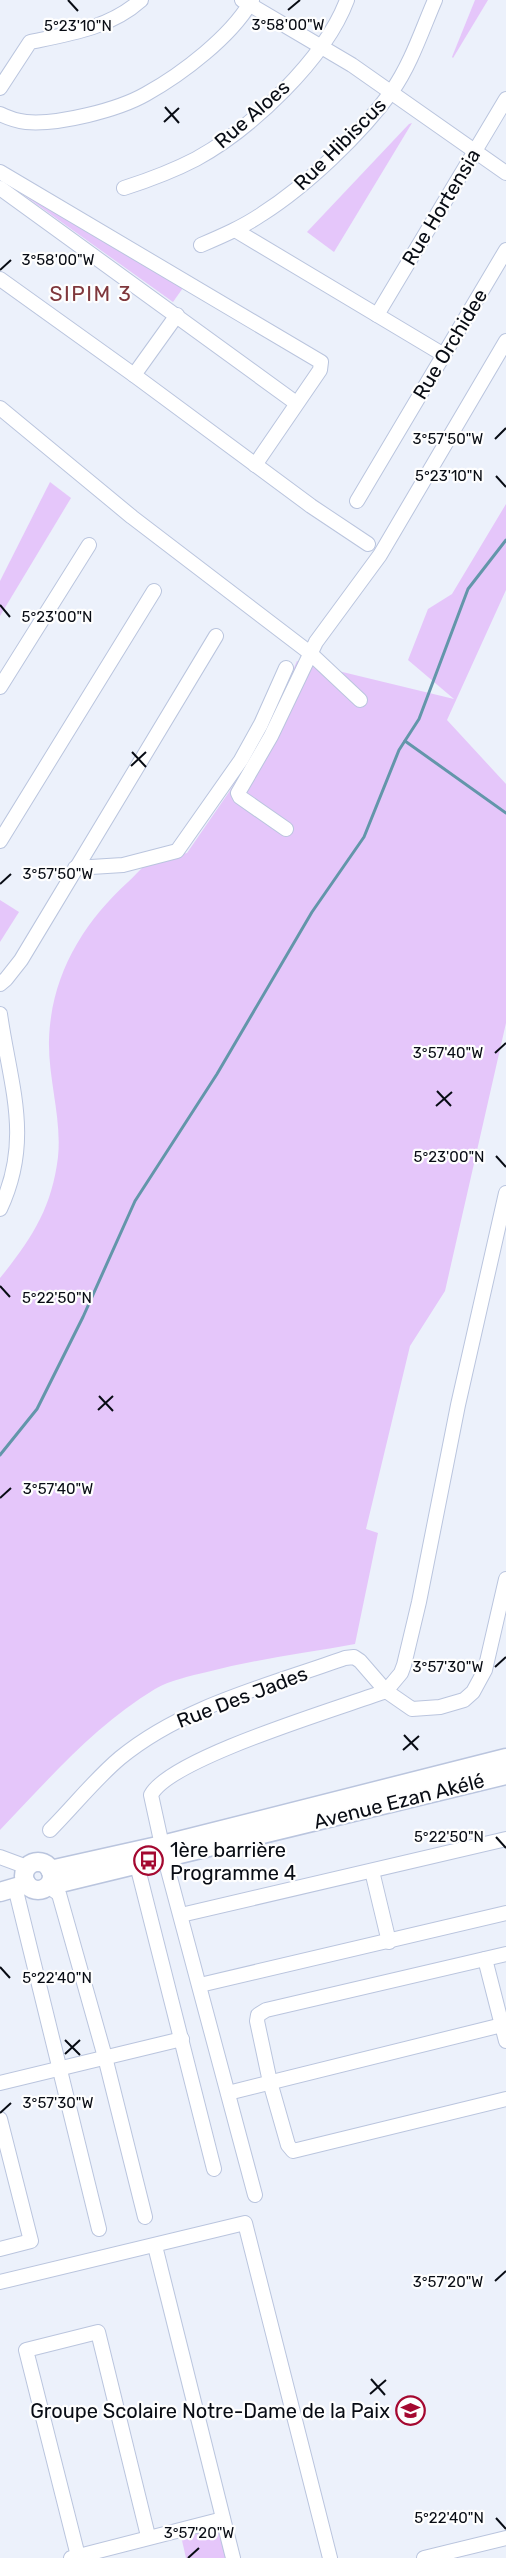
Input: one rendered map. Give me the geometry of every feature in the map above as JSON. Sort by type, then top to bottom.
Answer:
[{"type":"main road","name":"Avenue Ezan Akélé","points":[[49,1878],[137,1865],[163,1852],[506,1758]]},
{"type":"main road","name":"Avenue Ezan Akélé","points":[[49,1878],[506,1775]]},
{"type":"main road","points":[[39,1862],[49,1878],[35,1889],[17,1882],[39,1862]]},
{"type":"street","points":[[0,88],[30,42],[81,31],[111,20],[141,0]]},
{"type":"street","name":"Rue Aloes","points":[[123,188],[163,175],[198,158],[232,136],[270,104],[323,46],[347,0]]},
{"type":"street","name":"Rue Hibiscus","points":[[201,245],[261,215],[300,187],[350,139],[392,91],[413,51],[435,0]]},
{"type":"street","points":[[0,114],[26,122],[44,122],[79,116],[144,95],[203,53],[232,26],[248,1],[392,91],[506,173]]},
{"type":"street","name":"Rue Hortensia","points":[[377,315],[506,99]]},
{"type":"street","points":[[0,172],[321,362],[320,370],[255,465]]},
{"type":"street","points":[[0,188],[296,403]]},
{"type":"street","points":[[235,230],[444,355]]},
{"type":"street","name":"Rue Orchidee","points":[[357,501],[506,250]]},
{"type":"street","points":[[0,279],[255,465],[368,544]]},
{"type":"street","points":[[134,375],[177,315]]},
{"type":"street","points":[[286,829],[240,797],[238,793],[271,736],[321,633],[374,565],[506,341]]},
{"type":"street","points":[[0,408],[132,517],[310,653],[360,700]]},
{"type":"street","points":[[0,687],[89,545]]},
{"type":"street","points":[[0,841],[154,591]]},
{"type":"street","points":[[0,984],[6,980],[21,960],[216,636]]},
{"type":"street","points":[[75,868],[123,865],[177,851],[241,760],[261,724],[286,668]]},
{"type":"street","points":[[0,1014],[17,1116],[18,1140],[9,1190],[0,1209]]},
{"type":"street","points":[[255,2195],[163,1852],[151,1795],[155,1787],[210,1754],[386,1691],[401,1673],[419,1602],[458,1405],[503,1221],[506,1193]]},
{"type":"street","name":"Rue Des Jades","points":[[50,1830],[119,1759],[150,1737],[192,1713],[345,1658],[354,1657],[360,1661],[386,1691],[412,1709],[440,1707],[464,1700],[473,1692],[485,1670],[506,1579]]},
{"type":"street","points":[[181,1915],[506,1839]]},
{"type":"street","points":[[0,1857],[17,1882],[59,2068],[99,2229]]},
{"type":"street","points":[[137,1865],[214,2169]]},
{"type":"street","points":[[372,1871],[389,1942]]},
{"type":"street","points":[[49,1878],[59,1894],[105,2057],[145,2217]]},
{"type":"street","points":[[200,1985],[506,1913]]},
{"type":"street","points":[[506,1954],[262,2012],[257,2021],[270,2082],[288,2145],[296,2151],[506,2098]]},
{"type":"street","points":[[485,1959],[506,2041]]},
{"type":"street","points":[[228,2093],[502,2025]]},
{"type":"street","points":[[0,2083],[182,2039]]},
{"type":"street","points":[[0,2119],[7,2176],[31,2241],[0,2249]]},
{"type":"street","points":[[0,2282],[245,2223],[330,2558]]},
{"type":"street","points":[[155,2246],[233,2558]]},
{"type":"street","points":[[148,2536],[98,2332],[26,2350],[74,2557],[148,2536],[222,2519]]},
{"type":"street","points":[[424,2558],[506,2538]]},
{"type":"shaded area","points":[[475,0],[488,0],[453,58],[452,57]]},
{"type":"shaded area","points":[[412,123],[334,252],[307,232],[409,124]]},
{"type":"shaded area","points":[[0,178],[185,285],[173,302]]},
{"type":"shaded area","points":[[50,482],[71,498],[0,616],[0,581]]},
{"type":"shaded area","points":[[506,504],[506,590],[447,720],[506,784],[506,1023],[445,1291],[410,1346],[366,1529],[378,1533],[355,1644],[225,1667],[167,1683],[155,1689],[133,1703],[92,1736],[0,1830],[0,1278],[38,1222],[51,1192],[55,1175],[59,1142],[49,1040],[51,1017],[63,973],[83,934],[97,915],[145,865],[165,857],[187,853],[229,792],[268,727],[297,661],[454,699],[408,660],[428,609],[452,594]]},
{"type":"shaded area","points":[[0,900],[19,912],[0,942]]},
{"type":"shaded area","points":[[219,2526],[228,2558],[186,2558],[181,2536]]},
{"type":"waterway","points":[[0,1455],[37,1409],[83,1317],[135,1201],[217,1074],[312,912],[364,837],[399,750],[419,719],[468,589],[506,540]]},
{"type":"waterway","points":[[405,741],[506,813]]},
{"type":"place","name":"1ère barrière Programme 4","points":[[149,1861]]},
{"type":"place","name":"Groupe Scolaire Notre-Dame de la Paix","points":[[411,2411]]},
{"type":"district","name":"SIPIM 3","points":[[91,293]]}]
